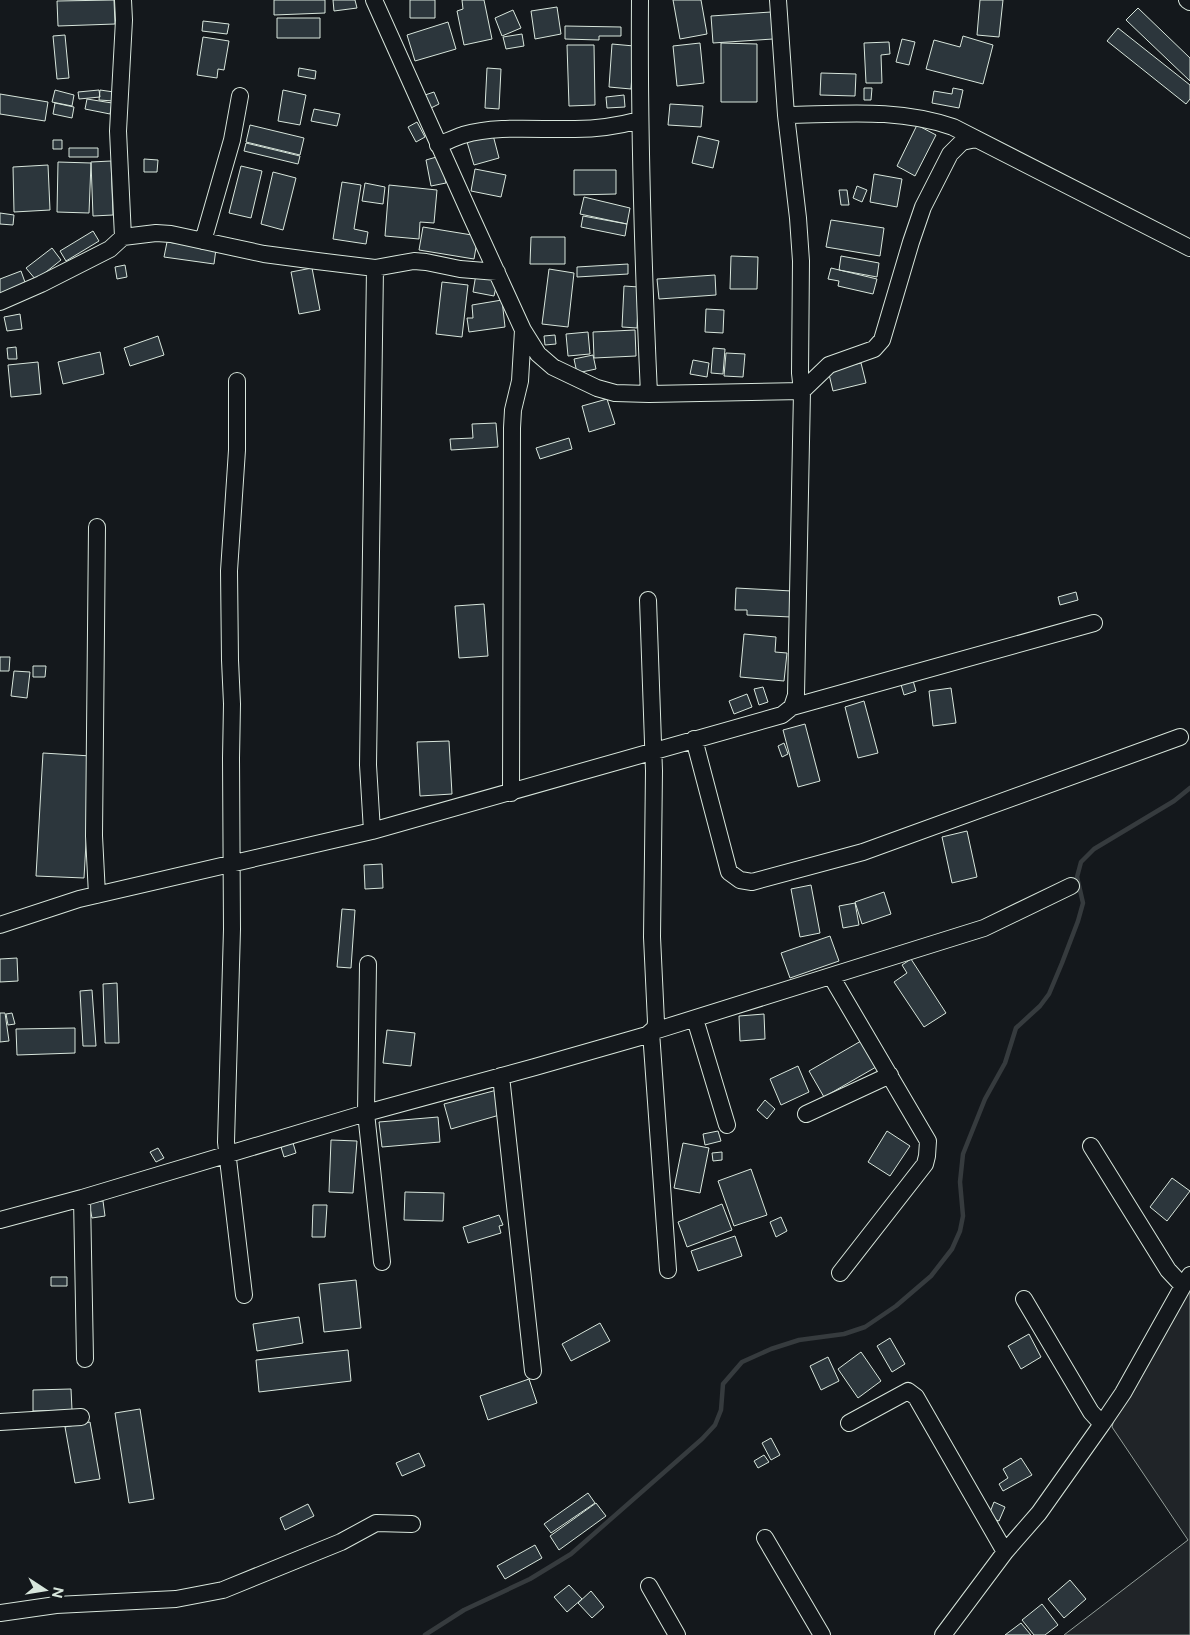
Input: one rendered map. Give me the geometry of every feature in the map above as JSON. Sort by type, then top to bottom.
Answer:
[{"type":"street","points":[[123,0],[124,20],[118,131],[123,238]]},
{"type":"street","points":[[374,0],[523,330],[538,354],[553,367],[597,388],[615,393],[802,391],[829,365],[874,350],[882,340],[923,207],[950,154],[962,142],[976,139]]},
{"type":"street","points":[[640,0],[642,236],[649,394]]},
{"type":"street","points":[[778,0],[786,115],[801,261],[800,373],[802,391],[796,694],[792,707]]},
{"type":"street","points":[[203,241],[232,140],[240,96]]},
{"type":"street","points":[[786,115],[876,113],[904,115],[931,120],[953,127],[1190,248]]},
{"type":"street","points":[[438,145],[464,135],[487,131],[576,129],[616,126],[640,120]]},
{"type":"street","points":[[0,302],[41,284],[110,249],[123,238],[156,233],[171,234],[264,254],[375,268],[414,261],[460,269],[497,272]]},
{"type":"street","points":[[372,832],[368,765],[375,268]]},
{"type":"street","points":[[511,792],[512,428],[513,410],[520,381],[523,330]]},
{"type":"street","points":[[237,381],[237,450],[229,571],[232,704],[232,929],[226,1142],[244,1295]]},
{"type":"street","points":[[97,527],[94,836],[97,894]]},
{"type":"street","points":[[648,600],[654,771],[652,937],[656,1022],[655,1028],[651,1032],[668,1270]]},
{"type":"street","points":[[0,924],[97,894],[372,832],[782,715],[792,707],[1094,623]]},
{"type":"street","points":[[694,739],[730,872],[740,880],[752,882],[863,852],[1180,737]]},
{"type":"street","points":[[0,1220],[82,1198],[366,1113],[638,1038],[651,1032],[984,928],[1071,886]]},
{"type":"street","points":[[368,964],[366,1113],[382,1262]]},
{"type":"street","points":[[831,976],[928,1141],[925,1164],[840,1272]]},
{"type":"street","points":[[695,1019],[727,1125]]},
{"type":"street","points":[[806,1114],[890,1075]]},
{"type":"street","points":[[501,1076],[533,1371]]},
{"type":"street","points":[[943,1635],[1005,1552],[1039,1513],[1102,1424],[1123,1393],[1186,1280],[1168,1270],[1091,1146]]},
{"type":"street","points":[[82,1198],[85,1359]]},
{"type":"street","points":[[1024,1299],[1091,1412],[1102,1424]]},
{"type":"street","points":[[849,1423],[908,1391],[916,1397],[1005,1552]]},
{"type":"street","points":[[0,1422],[82,1417]]},
{"type":"street","points":[[0,1614],[56,1606],[176,1599],[223,1590],[341,1542],[376,1523],[412,1524]]},
{"type":"street","points":[[765,1538],[822,1635]]},
{"type":"street","points":[[649,1586],[677,1635]]},
{"type":"shaded area","points":[[1190,1280],[1190,1635],[1064,1635],[1188,1540],[1112,1427],[1115,1415]]},
{"type":"building","points":[[114,0],[115,24],[58,26],[57,1]]},
{"type":"building","points":[[274,0],[325,0],[325,13],[274,15]]},
{"type":"building","points":[[333,0],[355,0],[357,8],[334,11]]},
{"type":"building","points":[[410,0],[435,0],[435,18],[410,18]]},
{"type":"building","points":[[462,0],[484,0],[492,39],[464,45],[457,11],[463,9]]},
{"type":"building","points":[[673,0],[701,0],[707,34],[680,39]]},
{"type":"building","points":[[980,0],[1003,0],[999,37],[977,35]]},
{"type":"building","points":[[557,7],[561,34],[535,39],[531,11]]},
{"type":"building","points":[[1138,8],[1190,58],[1190,81],[1126,20]]},
{"type":"building","points":[[513,10],[521,28],[502,36],[495,18]]},
{"type":"building","points":[[771,12],[773,39],[713,43],[711,16]]},
{"type":"building","points":[[277,18],[320,18],[320,38],[277,38]]},
{"type":"building","points":[[203,21],[229,24],[227,34],[202,31]]},
{"type":"building","points":[[448,22],[456,49],[415,61],[407,35]]},
{"type":"building","points":[[565,26],[621,27],[621,36],[599,36],[599,40],[565,39]]},
{"type":"building","points":[[1118,28],[1190,85],[1190,99],[1186,104],[1107,41]]},
{"type":"building","points":[[522,34],[524,46],[506,49],[503,37]]},
{"type":"building","points":[[65,35],[69,78],[57,79],[53,36]]},
{"type":"building","points":[[963,36],[993,45],[983,84],[926,69],[934,40],[960,47]]},
{"type":"building","points":[[203,37],[229,41],[224,70],[218,69],[217,78],[197,75]]},
{"type":"building","points":[[902,39],[915,42],[909,65],[896,62]]},
{"type":"building","points":[[889,42],[890,54],[881,55],[882,83],[866,83],[864,43]]},
{"type":"building","points":[[700,43],[704,83],[677,86],[673,46]]},
{"type":"building","points":[[721,43],[757,44],[757,102],[721,102]]},
{"type":"building","points":[[612,44],[634,46],[631,89],[609,87]]},
{"type":"building","points":[[567,45],[594,45],[595,105],[569,106]]},
{"type":"building","points":[[299,68],[316,71],[315,79],[298,76]]},
{"type":"building","points":[[487,68],[501,69],[499,109],[485,108]]},
{"type":"building","points":[[821,73],[856,74],[855,96],[820,95]]},
{"type":"building","points":[[864,88],[872,88],[871,100],[864,100]]},
{"type":"building","points":[[953,88],[963,90],[959,108],[932,103],[934,91],[952,94]]},
{"type":"building","points":[[55,90],[74,95],[72,106],[52,102]]},
{"type":"building","points":[[99,90],[100,97],[79,99],[78,92]]},
{"type":"building","points":[[100,90],[114,92],[114,101],[99,100]]},
{"type":"building","points":[[283,90],[306,95],[300,125],[278,121]]},
{"type":"building","points":[[434,92],[439,104],[431,108],[425,95]]},
{"type":"building","points":[[0,94],[48,102],[45,121],[0,114]]},
{"type":"building","points":[[624,95],[625,107],[607,108],[606,97]]},
{"type":"building","points":[[87,99],[112,103],[110,114],[85,109]]},
{"type":"building","points":[[55,103],[74,107],[72,118],[53,114]]},
{"type":"building","points":[[670,104],[703,106],[701,127],[668,125]]},
{"type":"building","points":[[314,109],[340,114],[337,126],[311,121]]},
{"type":"building","points":[[417,122],[425,137],[416,142],[408,127]]},
{"type":"building","points":[[250,125],[304,138],[300,155],[246,142]]},
{"type":"building","points":[[917,125],[936,135],[915,176],[897,166]]},
{"type":"building","points":[[493,135],[499,158],[474,165],[467,142]]},
{"type":"building","points":[[698,136],[719,141],[713,168],[692,163]]},
{"type":"building","points":[[53,140],[62,140],[62,149],[53,149]]},
{"type":"building","points":[[246,143],[300,156],[298,164],[244,151]]},
{"type":"building","points":[[69,148],[98,148],[98,157],[69,157]]},
{"type":"building","points":[[440,156],[446,183],[431,186],[426,160]]},
{"type":"building","points":[[144,159],[158,160],[157,172],[144,172]]},
{"type":"building","points":[[111,161],[113,215],[93,216],[91,162]]},
{"type":"building","points":[[58,162],[91,163],[89,213],[57,212]]},
{"type":"building","points":[[48,165],[50,210],[14,212],[13,167]]},
{"type":"building","points":[[241,166],[262,171],[251,218],[229,213]]},
{"type":"building","points":[[475,169],[506,175],[501,197],[471,191]]},
{"type":"building","points":[[574,170],[616,170],[616,194],[574,195]]},
{"type":"building","points":[[273,172],[296,178],[283,230],[261,224]]},
{"type":"building","points":[[874,174],[902,179],[897,207],[870,202]]},
{"type":"building","points":[[342,182],[361,185],[354,229],[368,232],[366,244],[333,239]]},
{"type":"building","points":[[365,183],[385,187],[383,204],[362,201]]},
{"type":"building","points":[[389,185],[437,190],[434,223],[420,222],[419,239],[385,236]]},
{"type":"building","points":[[857,186],[867,190],[862,202],[853,198]]},
{"type":"building","points":[[839,190],[847,190],[849,205],[841,205]]},
{"type":"building","points":[[584,197],[630,208],[627,224],[580,214]]},
{"type":"building","points":[[0,213],[14,215],[13,225],[0,224]]},
{"type":"building","points":[[583,216],[627,224],[625,236],[581,227]]},
{"type":"building","points":[[831,220],[884,228],[880,256],[826,247]]},
{"type":"building","points":[[423,227],[478,236],[474,259],[419,250]]},
{"type":"building","points":[[93,231],[99,241],[66,261],[60,251]]},
{"type":"building","points":[[531,237],[565,237],[565,264],[530,264]]},
{"type":"building","points":[[167,242],[216,249],[214,264],[164,257]]},
{"type":"building","points":[[52,248],[61,260],[36,280],[26,268]]},
{"type":"building","points":[[731,256],[758,257],[757,289],[730,289]]},
{"type":"building","points":[[841,256],[879,263],[877,277],[839,270]]},
{"type":"building","points":[[628,264],[628,274],[577,277],[577,267]]},
{"type":"building","points":[[125,265],[127,277],[117,279],[115,267]]},
{"type":"building","points":[[312,268],[320,310],[299,314],[291,272]]},
{"type":"building","points":[[831,268],[877,279],[873,294],[838,286],[839,281],[828,279]]},
{"type":"building","points":[[549,269],[574,273],[568,327],[542,324]]},
{"type":"building","points":[[21,271],[26,285],[0,295],[0,279]]},
{"type":"building","points":[[476,274],[498,278],[494,296],[473,292]]},
{"type":"building","points":[[715,275],[716,295],[659,299],[657,279]]},
{"type":"building","points":[[442,282],[468,285],[462,337],[436,334]]},
{"type":"building","points":[[624,286],[639,287],[637,328],[622,327]]},
{"type":"building","points":[[502,300],[505,327],[469,332],[467,318],[473,318],[472,305]]},
{"type":"building","points":[[706,309],[724,310],[723,333],[705,332]]},
{"type":"building","points":[[20,314],[22,329],[7,331],[4,317]]},
{"type":"building","points":[[635,330],[636,356],[594,358],[593,332]]},
{"type":"building","points":[[588,332],[590,354],[568,356],[566,334]]},
{"type":"building","points":[[555,335],[556,344],[545,345],[544,336]]},
{"type":"building","points":[[158,336],[164,355],[130,366],[124,348]]},
{"type":"building","points":[[16,347],[17,359],[8,359],[7,348]]},
{"type":"building","points":[[713,348],[725,349],[723,374],[711,373]]},
{"type":"building","points":[[100,352],[104,374],[63,384],[58,362]]},
{"type":"building","points":[[726,353],[745,354],[743,377],[724,376]]},
{"type":"building","points":[[593,355],[596,369],[577,373],[574,359]]},
{"type":"building","points":[[693,360],[709,363],[707,377],[690,374]]},
{"type":"building","points":[[38,362],[41,394],[11,397],[8,365]]},
{"type":"building","points":[[861,363],[866,383],[833,391],[828,370]]},
{"type":"building","points":[[607,399],[615,424],[589,432],[582,406]]},
{"type":"building","points":[[496,423],[498,447],[451,450],[450,439],[473,438],[472,424]]},
{"type":"building","points":[[569,438],[572,449],[540,459],[536,448]]},
{"type":"building","points":[[736,588],[792,591],[791,617],[747,615],[747,610],[735,610]]},
{"type":"building","points":[[1076,592],[1078,600],[1060,605],[1058,597]]},
{"type":"building","points":[[484,604],[488,656],[459,658],[455,606]]},
{"type":"building","points":[[744,634],[776,637],[775,652],[787,653],[784,681],[740,677]]},
{"type":"building","points":[[0,657],[10,657],[9,671],[0,671]]},
{"type":"building","points":[[33,666],[46,666],[45,677],[33,677]]},
{"type":"building","points":[[14,671],[30,672],[27,698],[11,696]]},
{"type":"building","points":[[912,677],[916,691],[904,695],[900,681]]},
{"type":"building","points":[[763,687],[768,702],[759,705],[754,689]]},
{"type":"building","points":[[951,688],[956,723],[933,726],[929,691]]},
{"type":"building","points":[[747,694],[752,707],[734,714],[729,701]]},
{"type":"building","points":[[864,701],[878,753],[858,758],[845,707]]},
{"type":"building","points":[[805,724],[820,781],[798,787],[783,730]]},
{"type":"building","points":[[449,741],[452,794],[420,796],[417,742]]},
{"type":"building","points":[[784,743],[788,754],[782,757],[778,746]]},
{"type":"building","points":[[43,753],[91,756],[84,878],[36,876]]},
{"type":"building","points":[[967,831],[977,877],[952,883],[942,837]]},
{"type":"building","points":[[382,864],[383,888],[365,889],[364,865]]},
{"type":"building","points":[[811,885],[820,933],[800,937],[791,889]]},
{"type":"building","points":[[884,892],[891,914],[862,924],[855,902]]},
{"type":"building","points":[[855,903],[859,925],[843,928],[839,906]]},
{"type":"building","points":[[342,909],[355,910],[351,968],[337,967]]},
{"type":"building","points":[[830,936],[839,961],[790,978],[781,953]]},
{"type":"building","points":[[17,958],[18,981],[0,982],[0,959]]},
{"type":"building","points":[[911,959],[946,1013],[924,1027],[894,982],[907,973],[902,965]]},
{"type":"building","points":[[117,983],[119,1043],[105,1043],[103,984]]},
{"type":"building","points":[[92,990],[96,1046],[83,1046],[80,991]]},
{"type":"building","points":[[0,1013],[5,1013],[9,1041],[0,1042]]},
{"type":"building","points":[[12,1013],[15,1024],[8,1025],[6,1014]]},
{"type":"building","points":[[764,1014],[765,1039],[740,1041],[739,1016]]},
{"type":"building","points":[[75,1028],[75,1053],[17,1055],[16,1029]]},
{"type":"building","points":[[387,1030],[415,1033],[411,1066],[383,1063]]},
{"type":"building","points":[[861,1041],[876,1067],[824,1097],[809,1071]]},
{"type":"building","points":[[798,1066],[809,1092],[781,1105],[770,1079]]},
{"type":"building","points":[[497,1090],[503,1114],[451,1129],[444,1104]]},
{"type":"building","points":[[765,1100],[775,1109],[767,1119],[757,1110]]},
{"type":"building","points":[[438,1117],[440,1142],[382,1147],[379,1122]]},
{"type":"building","points":[[718,1131],[721,1141],[705,1145],[703,1134]]},
{"type":"building","points":[[887,1131],[910,1146],[890,1176],[868,1162]]},
{"type":"building","points":[[331,1140],[357,1141],[353,1193],[329,1192]]},
{"type":"building","points":[[293,1143],[296,1153],[284,1157],[281,1147]]},
{"type":"building","points":[[683,1143],[709,1148],[700,1193],[674,1188]]},
{"type":"building","points":[[158,1148],[164,1158],[156,1162],[150,1152]]},
{"type":"building","points":[[722,1152],[722,1160],[713,1161],[712,1153]]},
{"type":"building","points":[[751,1169],[767,1215],[734,1226],[718,1181]]},
{"type":"building","points":[[1172,1178],[1190,1191],[1167,1221],[1150,1207]]},
{"type":"building","points":[[405,1192],[444,1193],[443,1221],[404,1220]]},
{"type":"building","points":[[103,1201],[105,1216],[92,1218],[89,1203]]},
{"type":"building","points":[[722,1204],[732,1230],[687,1247],[678,1222]]},
{"type":"building","points":[[313,1205],[327,1205],[325,1237],[312,1237]]},
{"type":"building","points":[[499,1215],[503,1225],[499,1226],[501,1233],[468,1243],[463,1227]]},
{"type":"building","points":[[781,1217],[787,1231],[776,1237],[770,1222]]},
{"type":"building","points":[[735,1236],[742,1256],[698,1271],[691,1251]]},
{"type":"building","points":[[51,1277],[67,1277],[67,1286],[51,1286]]},
{"type":"building","points":[[356,1280],[361,1328],[324,1332],[319,1284]]},
{"type":"building","points":[[299,1317],[303,1343],[257,1351],[253,1324]]},
{"type":"building","points":[[600,1323],[610,1341],[571,1361],[562,1344]]},
{"type":"building","points":[[1029,1334],[1041,1357],[1021,1369],[1008,1346]]},
{"type":"building","points":[[890,1338],[905,1364],[892,1372],[877,1346]]},
{"type":"building","points":[[348,1350],[351,1381],[259,1392],[256,1360]]},
{"type":"building","points":[[861,1352],[881,1381],[858,1398],[838,1369]]},
{"type":"building","points":[[828,1357],[839,1381],[821,1390],[810,1366]]},
{"type":"building","points":[[529,1379],[537,1403],[488,1420],[480,1396]]},
{"type":"building","points":[[71,1389],[72,1410],[33,1411],[33,1390]]},
{"type":"building","points":[[140,1409],[154,1499],[129,1503],[115,1413]]},
{"type":"building","points":[[90,1422],[100,1479],[75,1483],[65,1427]]},
{"type":"building","points":[[771,1438],[780,1455],[771,1460],[762,1443]]},
{"type":"building","points":[[419,1453],[425,1466],[402,1476],[396,1463]]},
{"type":"building","points":[[764,1455],[769,1462],[758,1468],[754,1461]]},
{"type":"building","points":[[1021,1458],[1032,1475],[1003,1491],[999,1484],[1008,1478],[1003,1469]]},
{"type":"building","points":[[588,1493],[595,1503],[551,1533],[544,1524]]},
{"type":"building","points":[[994,1502],[1005,1507],[999,1521],[988,1517]]},
{"type":"building","points":[[596,1503],[606,1516],[559,1550],[550,1536]]},
{"type":"building","points":[[308,1504],[314,1516],[285,1530],[280,1518]]},
{"type":"building","points":[[535,1545],[542,1558],[505,1579],[497,1566]]},
{"type":"building","points":[[1070,1580],[1086,1599],[1064,1618],[1048,1599]]},
{"type":"building","points":[[569,1585],[582,1599],[567,1612],[554,1597]]},
{"type":"building","points":[[591,1591],[604,1607],[592,1618],[578,1603]]},
{"type":"building","points":[[1042,1604],[1058,1625],[1045,1635],[1034,1635],[1022,1620]]},
{"type":"building","points":[[1021,1623],[1031,1635],[1005,1635]]},
{"type":"waterway","points":[[425,1635],[464,1610],[530,1579],[571,1554],[702,1439],[715,1425],[721,1410],[723,1384],[742,1362],[771,1349],[799,1340],[844,1334],[865,1327],[896,1306],[931,1276],[952,1249],[960,1231],[963,1216],[960,1182],[963,1154],[985,1099],[1005,1063],[1016,1028],[1040,1006],[1049,994],[1078,921],[1083,903],[1077,877],[1081,862],[1094,849],[1174,801],[1190,788]]}]
